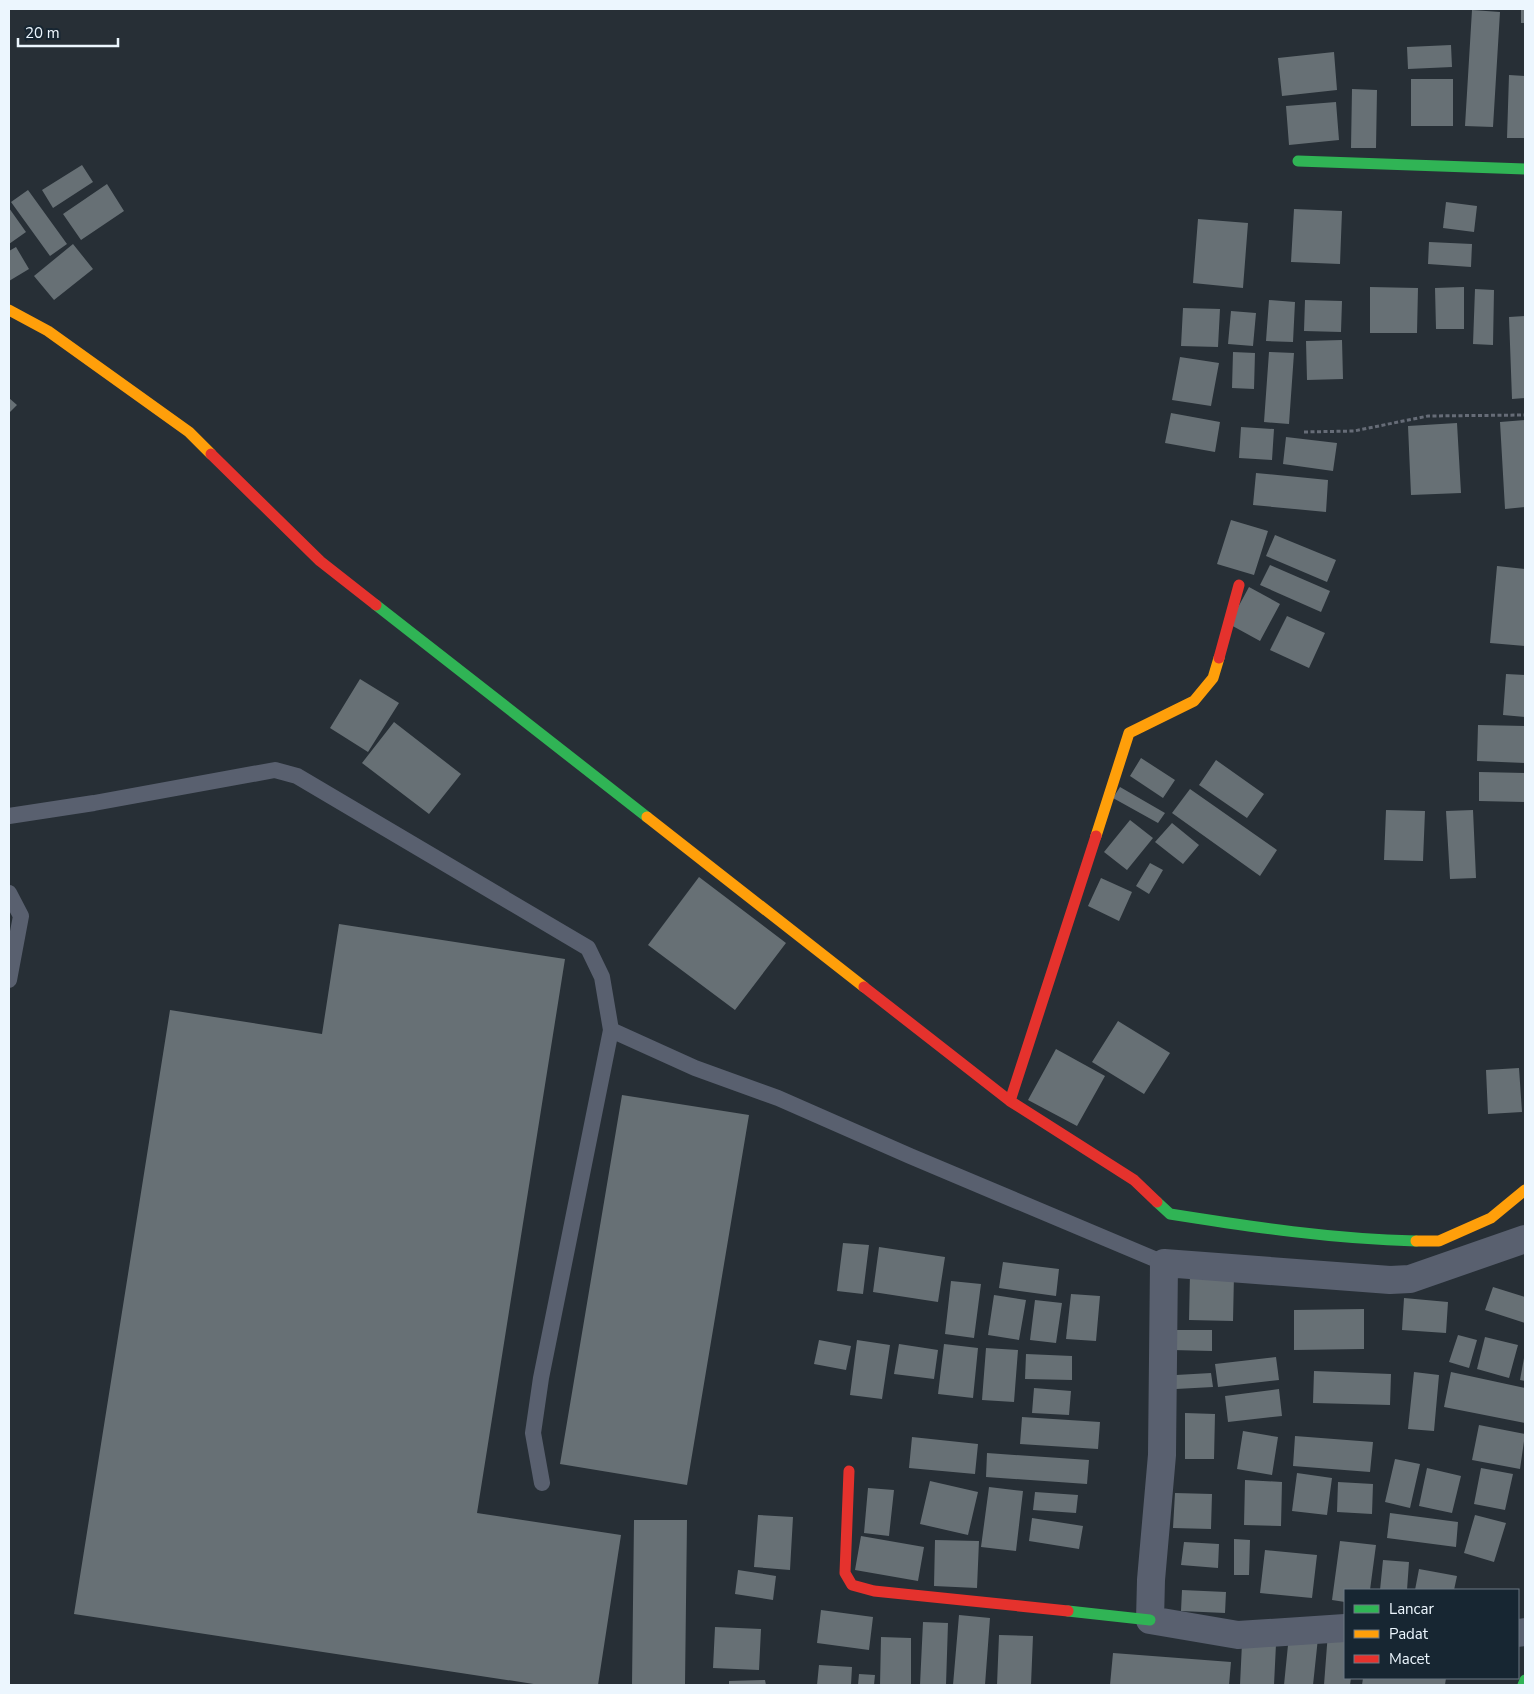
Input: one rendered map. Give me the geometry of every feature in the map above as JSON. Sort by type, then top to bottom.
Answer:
[{"type":"main road","points":[[1298,161],[1525,169]]},
{"type":"main road","points":[[9,310],[48,331],[189,432],[320,561],[1010,1101],[1134,1180],[1170,1214],[1279,1231],[1390,1240],[1439,1241],[1491,1218],[1525,1190]]},
{"type":"main road","points":[[1010,1101],[1129,733],[1194,701],[1213,678],[1239,585]]},
{"type":"main road","points":[[849,1471],[845,1573],[852,1585],[874,1591],[1150,1620]]},
{"type":"main road","points":[[1523,1685],[1525,1680]]},
{"type":"street","points":[[1344,1628],[1238,1635],[1150,1620],[1151,1580],[1162,1455],[1164,1263],[1390,1280],[1410,1279],[1525,1239]]},
{"type":"lane","points":[[9,816],[94,803],[275,770],[297,776],[588,948],[602,977],[611,1030],[541,1378],[533,1433],[542,1483]]},
{"type":"lane","points":[[9,893],[21,916],[9,980]]},
{"type":"lane","points":[[611,1030],[695,1068],[778,1098],[1164,1263]]},
{"type":"path","points":[[1304,432],[1354,431],[1428,416],[1525,415]]},
{"type":"building","points":[[1521,9],[1525,9],[1525,23],[1521,23]]},
{"type":"building","points":[[1472,10],[1500,12],[1493,127],[1465,126]]},
{"type":"building","points":[[1451,45],[1452,67],[1408,69],[1407,47]]},
{"type":"building","points":[[1334,52],[1337,90],[1282,96],[1278,58]]},
{"type":"building","points":[[1509,75],[1525,76],[1525,138],[1507,138]]},
{"type":"building","points":[[1411,79],[1453,79],[1453,126],[1411,126]]},
{"type":"building","points":[[1352,89],[1377,90],[1376,148],[1351,148]]},
{"type":"building","points":[[1336,102],[1339,140],[1289,145],[1286,106]]},
{"type":"building","points":[[82,165],[93,182],[53,208],[42,190]]},
{"type":"building","points":[[107,184],[124,211],[81,240],[63,214]]},
{"type":"building","points":[[28,190],[67,244],[50,256],[11,202]]},
{"type":"building","points":[[1446,202],[1477,206],[1474,232],[1443,228]]},
{"type":"building","points":[[9,208],[26,232],[9,244]]},
{"type":"building","points":[[1294,209],[1342,211],[1340,264],[1291,262]]},
{"type":"building","points":[[1198,219],[1248,223],[1243,288],[1193,283]]},
{"type":"building","points":[[1429,242],[1472,244],[1471,267],[1428,264]]},
{"type":"building","points":[[73,244],[93,269],[54,300],[34,276]]},
{"type":"building","points":[[16,247],[29,269],[9,281],[9,251]]},
{"type":"building","points":[[1370,287],[1418,288],[1417,333],[1370,333]]},
{"type":"building","points":[[1464,287],[1464,329],[1436,329],[1435,288]]},
{"type":"building","points":[[1475,289],[1494,290],[1493,345],[1473,344]]},
{"type":"building","points":[[1269,300],[1295,302],[1293,342],[1266,341]]},
{"type":"building","points":[[1305,300],[1342,301],[1341,332],[1304,331]]},
{"type":"building","points":[[1183,308],[1220,309],[1218,347],[1181,346]]},
{"type":"building","points":[[1231,311],[1256,313],[1253,346],[1228,344]]},
{"type":"building","points":[[1525,316],[1525,398],[1512,399],[1509,317]]},
{"type":"building","points":[[1342,340],[1343,379],[1307,380],[1306,341]]},
{"type":"building","points":[[1233,352],[1255,353],[1254,389],[1232,388]]},
{"type":"building","points":[[1269,352],[1294,353],[1289,424],[1264,422]]},
{"type":"building","points":[[1180,357],[1219,363],[1211,406],[1172,400]]},
{"type":"building","points":[[9,398],[17,405],[9,413]]},
{"type":"building","points":[[1171,413],[1220,422],[1215,452],[1165,443]]},
{"type":"building","points":[[1525,420],[1525,507],[1505,509],[1500,422]]},
{"type":"building","points":[[1457,423],[1461,493],[1411,495],[1408,426]]},
{"type":"building","points":[[1241,427],[1274,429],[1272,460],[1239,458]]},
{"type":"building","points":[[1286,437],[1337,443],[1333,471],[1283,464]]},
{"type":"building","points":[[1256,473],[1328,480],[1326,512],[1253,505]]},
{"type":"building","points":[[1231,520],[1268,531],[1254,575],[1217,564]]},
{"type":"building","points":[[1275,535],[1336,560],[1327,582],[1266,556]]},
{"type":"building","points":[[1270,565],[1330,591],[1321,612],[1260,585]]},
{"type":"building","points":[[1497,566],[1525,569],[1525,646],[1490,643]]},
{"type":"building","points":[[1249,587],[1280,604],[1260,641],[1229,624]]},
{"type":"building","points":[[1287,616],[1325,633],[1309,668],[1270,650]]},
{"type":"building","points":[[1506,674],[1525,675],[1525,717],[1503,715]]},
{"type":"building","points":[[360,679],[399,703],[368,752],[330,728]]},
{"type":"building","points":[[394,722],[461,774],[429,814],[362,763]]},
{"type":"building","points":[[1478,725],[1525,726],[1525,763],[1477,761]]},
{"type":"building","points":[[1141,758],[1175,780],[1163,798],[1130,776]]},
{"type":"building","points":[[1216,760],[1264,794],[1247,818],[1199,785]]},
{"type":"building","points":[[1479,772],[1525,773],[1525,802],[1479,801]]},
{"type":"building","points":[[1120,787],[1165,813],[1158,823],[1113,798]]},
{"type":"building","points":[[1190,789],[1277,850],[1260,876],[1172,813]]},
{"type":"building","points":[[1386,810],[1425,811],[1423,861],[1384,860]]},
{"type":"building","points":[[1473,810],[1476,878],[1450,879],[1446,811]]},
{"type":"building","points":[[1130,820],[1153,838],[1127,870],[1104,852]]},
{"type":"building","points":[[1172,823],[1199,845],[1183,864],[1155,842]]},
{"type":"building","points":[[1150,863],[1163,870],[1149,894],[1136,886]]},
{"type":"building","points":[[699,877],[786,943],[735,1010],[648,945]]},
{"type":"building","points":[[1101,878],[1132,892],[1119,921],[1088,906]]},
{"type":"building","points":[[339,924],[565,959],[477,1513],[621,1535],[598,1685],[540,1685],[74,1614],[170,1010],[322,1034]]},
{"type":"building","points":[[1118,1021],[1170,1053],[1144,1094],[1092,1062]]},
{"type":"building","points":[[1056,1049],[1105,1076],[1077,1126],[1028,1100]]},
{"type":"building","points":[[1519,1068],[1522,1112],[1488,1114],[1486,1070]]},
{"type":"building","points":[[622,1095],[749,1115],[687,1485],[560,1464]]},
{"type":"building","points":[[843,1243],[869,1245],[863,1294],[837,1291]]},
{"type":"building","points":[[879,1247],[945,1257],[938,1302],[873,1292]]},
{"type":"building","points":[[1003,1262],[1059,1269],[1056,1296],[999,1288]]},
{"type":"building","points":[[1190,1273],[1234,1275],[1233,1321],[1189,1320]]},
{"type":"building","points":[[951,1281],[981,1284],[974,1338],[945,1334]]},
{"type":"building","points":[[1493,1287],[1525,1297],[1525,1323],[1485,1310]]},
{"type":"building","points":[[1071,1294],[1100,1296],[1096,1341],[1066,1339]]},
{"type":"building","points":[[994,1295],[1026,1300],[1019,1340],[988,1335]]},
{"type":"building","points":[[1404,1298],[1448,1302],[1446,1333],[1402,1330]]},
{"type":"building","points":[[1035,1300],[1062,1303],[1056,1343],[1030,1340]]},
{"type":"building","points":[[1364,1309],[1364,1349],[1294,1350],[1294,1310]]},
{"type":"building","points":[[1172,1330],[1212,1330],[1212,1351],[1172,1350]]},
{"type":"building","points":[[1458,1335],[1477,1340],[1469,1368],[1449,1362]]},
{"type":"building","points":[[1485,1337],[1518,1345],[1509,1378],[1477,1369]]},
{"type":"building","points":[[819,1340],[851,1346],[846,1370],[814,1364]]},
{"type":"building","points":[[857,1340],[890,1345],[882,1399],[850,1395]]},
{"type":"building","points":[[899,1344],[938,1350],[934,1379],[894,1374]]},
{"type":"building","points":[[944,1344],[978,1348],[973,1398],[938,1394]]},
{"type":"building","points":[[986,1348],[1018,1350],[1014,1402],[982,1400]]},
{"type":"building","points":[[1026,1354],[1072,1356],[1072,1380],[1025,1379]]},
{"type":"building","points":[[1276,1357],[1279,1380],[1218,1387],[1215,1364]]},
{"type":"building","points":[[1525,1359],[1525,1381],[1520,1380]]},
{"type":"building","points":[[1314,1371],[1391,1374],[1390,1405],[1313,1403]]},
{"type":"building","points":[[1414,1372],[1439,1375],[1434,1431],[1408,1429]]},
{"type":"building","points":[[1451,1372],[1525,1388],[1525,1423],[1444,1407]]},
{"type":"building","points":[[1211,1373],[1213,1387],[1176,1389],[1176,1375]]},
{"type":"building","points":[[1034,1388],[1071,1391],[1069,1415],[1032,1413]]},
{"type":"building","points":[[1279,1389],[1282,1416],[1228,1422],[1225,1396]]},
{"type":"building","points":[[1185,1413],[1215,1414],[1214,1459],[1185,1459]]},
{"type":"building","points":[[1022,1417],[1100,1422],[1098,1449],[1020,1444]]},
{"type":"building","points":[[1479,1425],[1525,1434],[1520,1469],[1472,1460]]},
{"type":"building","points":[[1243,1431],[1278,1437],[1272,1475],[1237,1469]]},
{"type":"building","points":[[1295,1436],[1373,1442],[1370,1472],[1293,1466]]},
{"type":"building","points":[[912,1437],[978,1444],[975,1474],[909,1468]]},
{"type":"building","points":[[987,1453],[1089,1460],[1087,1484],[986,1477]]},
{"type":"building","points":[[1395,1459],[1420,1464],[1410,1508],[1385,1502]]},
{"type":"building","points":[[1427,1468],[1461,1476],[1452,1513],[1419,1506]]},
{"type":"building","points":[[1481,1468],[1513,1474],[1505,1510],[1474,1504]]},
{"type":"building","points":[[1297,1473],[1332,1478],[1327,1515],[1292,1511]]},
{"type":"building","points":[[1245,1480],[1282,1482],[1281,1526],[1244,1525]]},
{"type":"building","points":[[930,1481],[978,1492],[968,1535],[920,1524]]},
{"type":"building","points":[[1338,1482],[1373,1484],[1372,1514],[1337,1512]]},
{"type":"building","points":[[989,1487],[1023,1491],[1016,1551],[981,1547]]},
{"type":"building","points":[[868,1488],[894,1490],[889,1536],[864,1533]]},
{"type":"building","points":[[1035,1492],[1078,1495],[1076,1513],[1033,1510]]},
{"type":"building","points":[[1175,1493],[1212,1494],[1211,1529],[1173,1528]]},
{"type":"building","points":[[1390,1513],[1458,1522],[1456,1547],[1387,1538]]},
{"type":"building","points":[[758,1515],[793,1517],[790,1570],[754,1567]]},
{"type":"building","points":[[1475,1515],[1506,1523],[1494,1562],[1464,1553]]},
{"type":"building","points":[[1032,1518],[1083,1526],[1079,1549],[1029,1541]]},
{"type":"building","points":[[634,1520],[687,1520],[685,1685],[632,1685]]},
{"type":"building","points":[[861,1536],[924,1547],[918,1581],[855,1570]]},
{"type":"building","points":[[1234,1539],[1250,1540],[1249,1575],[1234,1575]]},
{"type":"building","points":[[935,1540],[979,1541],[977,1588],[934,1586]]},
{"type":"building","points":[[1340,1541],[1376,1545],[1370,1589],[1344,1589],[1344,1602],[1332,1600]]},
{"type":"building","points":[[1184,1542],[1219,1544],[1218,1568],[1181,1565]]},
{"type":"building","points":[[1265,1550],[1317,1555],[1312,1598],[1260,1593]]},
{"type":"building","points":[[1383,1560],[1409,1562],[1407,1589],[1380,1589]]},
{"type":"building","points":[[1419,1569],[1457,1576],[1454,1589],[1415,1589]]},
{"type":"building","points":[[738,1570],[776,1576],[773,1600],[735,1594]]},
{"type":"building","points":[[1182,1590],[1226,1592],[1225,1613],[1181,1611]]},
{"type":"building","points":[[821,1610],[873,1617],[869,1650],[817,1643]]},
{"type":"building","points":[[959,1615],[990,1618],[985,1685],[953,1685]]},
{"type":"building","points":[[923,1622],[948,1623],[946,1685],[920,1685]]},
{"type":"building","points":[[715,1627],[761,1629],[759,1670],[713,1668]]},
{"type":"building","points":[[1328,1632],[1344,1633],[1344,1679],[1351,1679],[1350,1685],[1324,1685]]},
{"type":"building","points":[[999,1635],[1033,1636],[1031,1685],[997,1685]]},
{"type":"building","points":[[1289,1635],[1318,1638],[1313,1685],[1284,1685]]},
{"type":"building","points":[[881,1637],[911,1638],[911,1685],[880,1685]]},
{"type":"building","points":[[1242,1643],[1276,1644],[1274,1685],[1240,1685]]},
{"type":"building","points":[[1113,1653],[1231,1662],[1229,1685],[1110,1685]]},
{"type":"building","points":[[819,1665],[852,1667],[851,1685],[817,1685]]},
{"type":"building","points":[[859,1674],[875,1675],[874,1685],[858,1685]]},
{"type":"building","points":[[1363,1679],[1446,1679],[1445,1685],[1362,1685]]},
{"type":"building","points":[[765,1680],[766,1685],[729,1685],[729,1681]]},
{"type":"traffic: fast","points":[[1298,161],[1525,169]]},
{"type":"traffic: fast","points":[[376,605],[647,817]]},
{"type":"traffic: fast","points":[[1157,1202],[1170,1214],[1201,1219],[1323,1235],[1416,1241]]},
{"type":"traffic: fast","points":[[1068,1611],[1150,1620]]},
{"type":"traffic: fast","points":[[1523,1685],[1525,1680]]},
{"type":"traffic: slow","points":[[9,310],[48,331],[189,432],[211,454]]},
{"type":"traffic: slow","points":[[1096,836],[1129,733],[1194,701],[1213,678],[1219,658]]},
{"type":"traffic: slow","points":[[647,817],[864,987]]},
{"type":"traffic: slow","points":[[1416,1241],[1439,1241],[1491,1218],[1525,1190]]},
{"type":"traffic: jam","points":[[211,454],[320,561],[376,605]]},
{"type":"traffic: jam","points":[[1219,658],[1239,585]]},
{"type":"traffic: jam","points":[[1010,1101],[1096,836]]},
{"type":"traffic: jam","points":[[864,987],[1010,1101],[1134,1180],[1157,1202]]},
{"type":"traffic: jam","points":[[849,1471],[845,1573],[852,1585],[874,1591],[1068,1611]]}]
